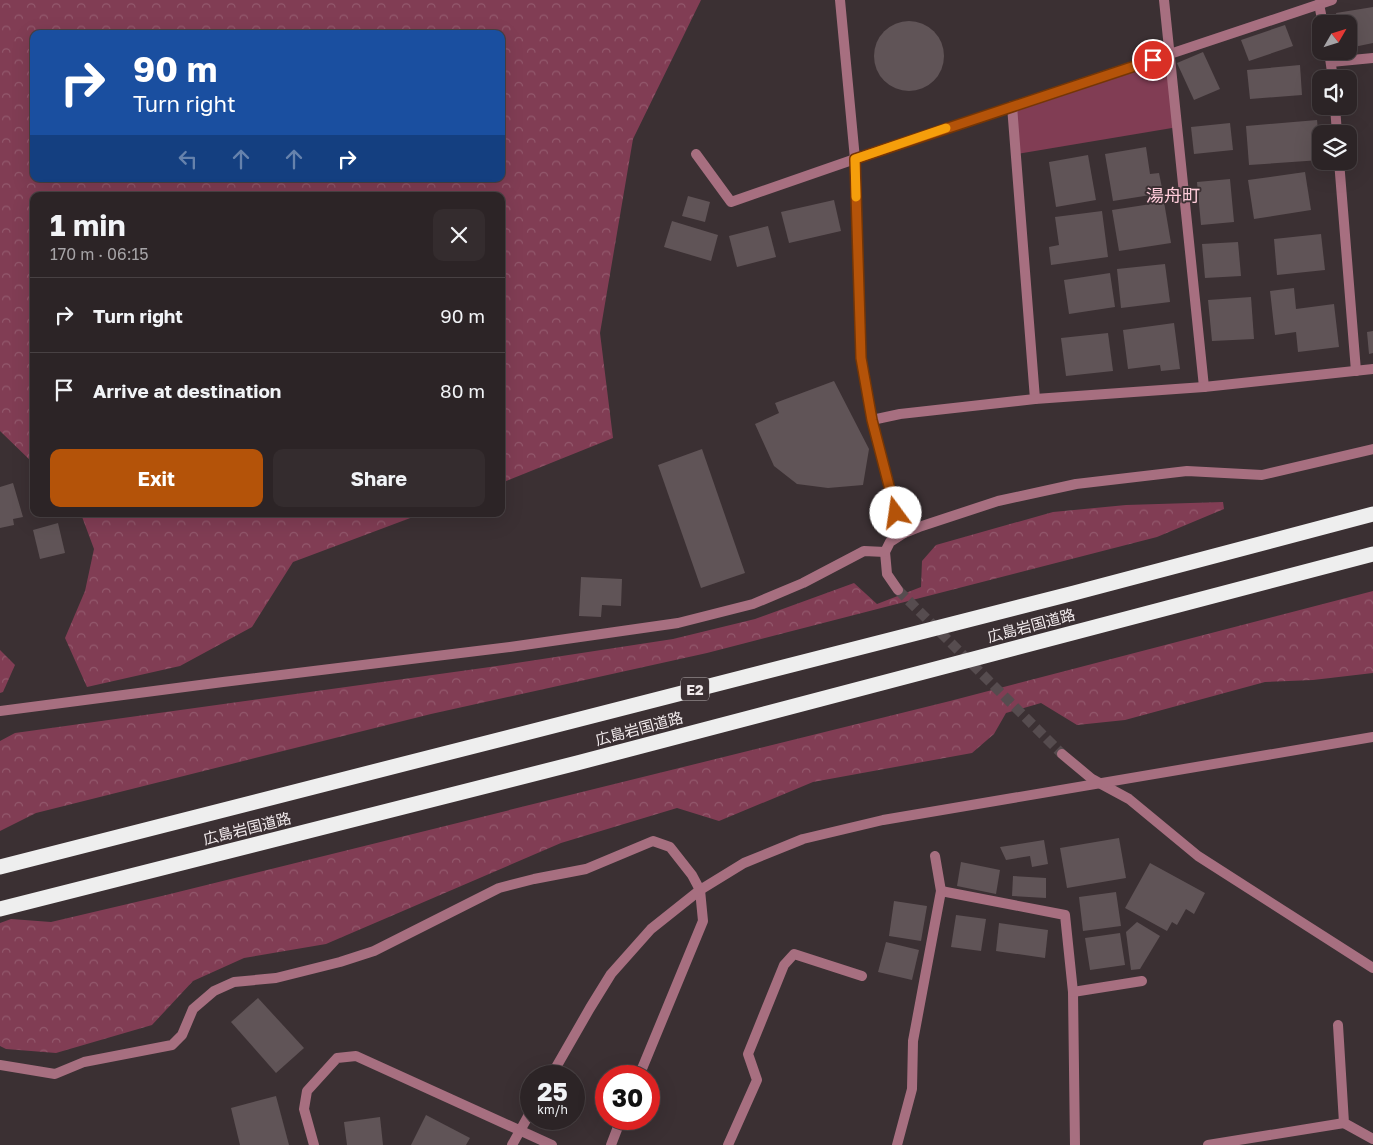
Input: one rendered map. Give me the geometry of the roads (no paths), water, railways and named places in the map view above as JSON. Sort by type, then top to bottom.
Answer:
[{"type":"highway","name":"広島岩国道路","points":[[0,867],[1074,593],[1373,514]]},
{"type":"highway","name":"広島岩国道路","points":[[0,909],[567,765],[1373,554]]},
{"type":"street","points":[[840,0],[855,159],[861,358],[872,420],[896,513],[904,533]]},
{"type":"street","points":[[1164,0],[1204,387]]},
{"type":"street","points":[[696,154],[731,202],[1332,0]]},
{"type":"street","points":[[1319,4],[1321,15]]},
{"type":"street","points":[[1332,70],[1331,62],[1373,58]]},
{"type":"street","points":[[1012,106],[1035,399]]},
{"type":"street","points":[[1340,170],[1356,371]]},
{"type":"street","points":[[872,420],[900,414],[1035,399],[1204,387],[1373,369]]},
{"type":"street","points":[[898,590],[887,574],[885,552],[890,542],[904,533],[998,501],[1076,484],[1187,471],[1262,475],[1373,449]]},
{"type":"street","points":[[0,711],[510,647],[678,623],[753,604],[803,583],[864,551],[885,552]]},
{"type":"street","points":[[557,1065],[611,974],[651,929],[700,890],[744,863],[802,839],[883,820],[1373,737]]},
{"type":"street","points":[[1062,754],[1076,767],[1099,783],[1128,799],[1198,856],[1373,968]]},
{"type":"street","points":[[0,1065],[55,1074],[84,1062],[172,1045],[182,1035],[193,1010],[214,991],[234,982],[276,978],[340,962],[374,951],[499,888],[586,869],[653,841],[670,847],[692,875],[700,890],[703,921],[644,1065]]},
{"type":"street","points":[[897,1145],[912,1089],[913,1041],[940,891],[935,856]]},
{"type":"street","points":[[940,891],[1065,915],[1073,992],[1075,1145]]},
{"type":"street","points":[[728,1145],[757,1080],[748,1054],[784,965],[794,954],[862,976]]},
{"type":"street","points":[[1073,992],[1142,981]]},
{"type":"street","points":[[1338,1025],[1344,1122]]},
{"type":"street","points":[[314,1145],[304,1109],[308,1091],[337,1058],[356,1056],[552,1145]]},
{"type":"street","points":[[1208,1145],[1344,1122],[1373,1139]]},
{"type":"street","points":[[610,1145],[616,1130]]},
{"type":"street","points":[[512,1145],[520,1131]]},
{"type":"tunnel","points":[[898,590],[1062,754]]},
{"type":"district","name":"湯舟町","points":[[1173,195]]}]
